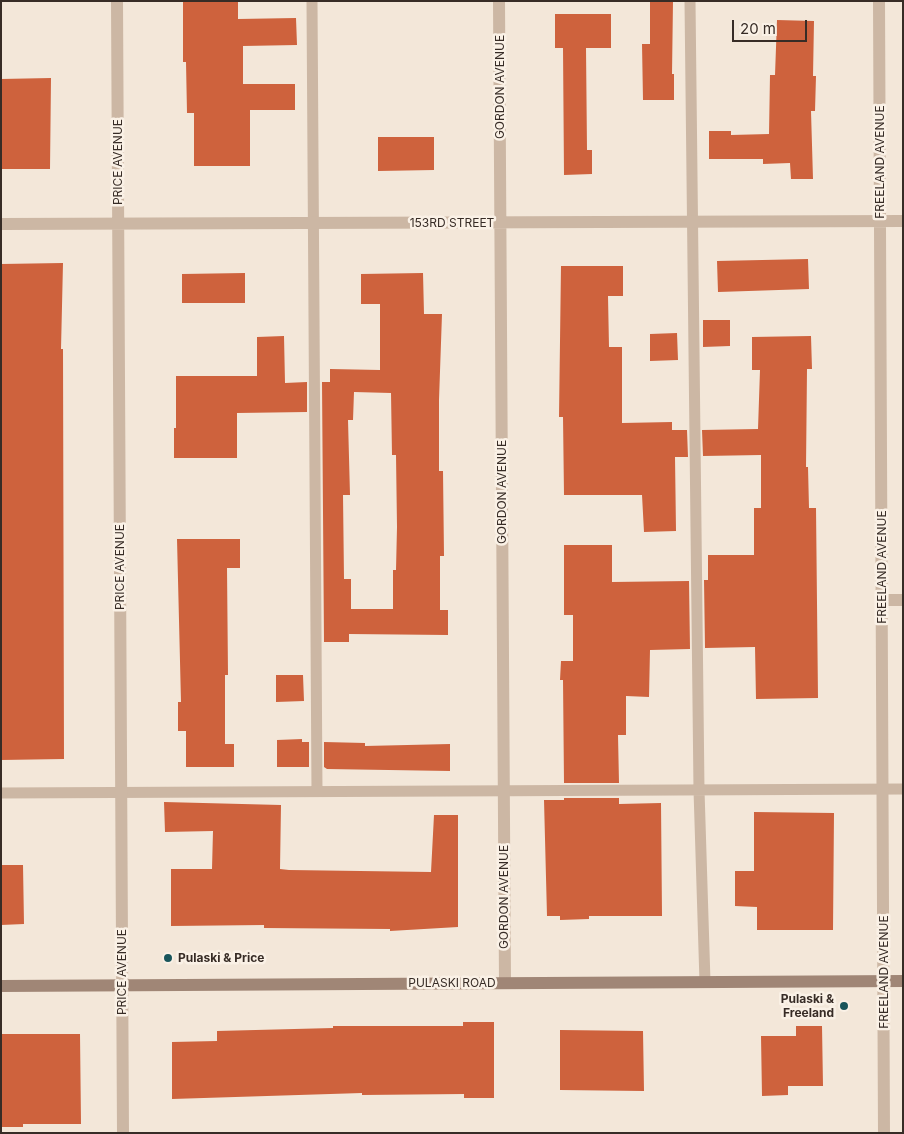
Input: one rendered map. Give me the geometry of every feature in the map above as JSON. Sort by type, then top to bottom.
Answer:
[{"type":"street","name":"PRICE AVENUE","points":[[117,1],[123,1133]]},
{"type":"street","name":"GORDON AVENUE","points":[[499,1],[505,983]]},
{"type":"street","name":"FREELAND AVENUE","points":[[879,1],[884,1133]]},
{"type":"street","name":"153RD STREET","points":[[1,224],[903,221]]},
{"type":"street","points":[[882,600],[903,600]]},
{"type":"street","name":"PULASKI ROAD","points":[[1,986],[903,981]]},
{"type":"lane","points":[[312,1],[317,791]]},
{"type":"lane","points":[[690,1],[691,222],[699,790],[705,982]]},
{"type":"lane","points":[[1,793],[903,789]]},
{"type":"building","points":[[183,1],[238,1],[238,19],[296,18],[297,45],[243,46],[243,84],[295,84],[295,110],[250,110],[250,166],[194,166],[194,113],[187,113],[186,62],[183,62]]},
{"type":"building","points":[[650,1],[673,1],[672,74],[674,74],[674,100],[643,100],[642,44],[650,44]]},
{"type":"building","points":[[555,14],[611,14],[611,48],[586,48],[587,150],[592,150],[592,174],[564,175],[563,48],[555,48]]},
{"type":"building","points":[[777,20],[814,21],[813,76],[816,76],[815,111],[811,111],[813,179],[791,179],[790,163],[763,164],[763,159],[709,159],[709,131],[731,131],[731,135],[769,134],[770,75],[775,75]]},
{"type":"building","points":[[51,78],[50,169],[1,169],[1,79]]},
{"type":"building","points":[[378,137],[434,137],[434,170],[378,171]]},
{"type":"building","points":[[808,259],[809,289],[718,292],[717,261]]},
{"type":"building","points":[[63,263],[61,349],[63,349],[64,759],[1,760],[1,264]]},
{"type":"building","points":[[561,266],[623,266],[623,296],[608,296],[609,347],[622,347],[622,423],[672,422],[672,430],[687,430],[688,457],[675,457],[676,531],[644,532],[642,495],[564,495],[563,417],[559,417]]},
{"type":"building","points":[[245,273],[245,303],[182,303],[182,274]]},
{"type":"building","points":[[423,273],[424,314],[442,314],[439,471],[443,471],[444,556],[440,556],[440,610],[448,610],[448,635],[349,634],[349,642],[324,642],[322,382],[330,382],[330,369],[380,370],[380,304],[361,304],[361,274]],"holes":[[[354,392],[391,393],[392,455],[396,455],[397,527],[396,570],[393,570],[393,609],[351,609],[351,579],[344,579],[343,495],[350,495],[348,420],[353,420]]]},
{"type":"building","points":[[703,320],[730,320],[730,346],[703,347]]},
{"type":"building","points":[[677,333],[678,360],[650,361],[650,334]]},
{"type":"building","points":[[284,336],[285,383],[307,382],[307,412],[237,413],[237,458],[174,458],[176,376],[257,376],[257,337]]},
{"type":"building","points":[[811,336],[812,369],[807,369],[806,467],[808,467],[809,508],[816,508],[818,698],[756,699],[755,647],[705,648],[704,580],[708,580],[708,555],[754,555],[754,508],[761,508],[761,455],[703,456],[702,430],[758,429],[760,370],[752,370],[752,337]]},
{"type":"building","points":[[177,539],[240,539],[240,568],[227,568],[228,675],[225,675],[225,744],[234,744],[234,767],[186,767],[186,731],[178,731],[178,702],[181,702]]},
{"type":"building","points":[[564,545],[612,545],[612,582],[689,581],[690,649],[650,650],[649,697],[626,696],[626,735],[618,735],[619,783],[564,783],[563,680],[560,680],[561,661],[573,661],[573,615],[564,615]]},
{"type":"building","points":[[276,675],[303,675],[304,701],[276,702]]},
{"type":"building","points":[[302,739],[302,742],[309,742],[309,767],[277,767],[277,740]]},
{"type":"building","points":[[324,742],[365,743],[365,746],[450,744],[450,771],[327,769],[324,767]]},
{"type":"building","points":[[564,798],[619,798],[619,804],[661,803],[662,916],[589,916],[589,919],[560,920],[560,916],[547,916],[544,800],[564,800]]},
{"type":"building","points":[[164,802],[281,805],[280,869],[289,870],[431,872],[434,815],[458,815],[458,927],[390,931],[390,929],[264,928],[264,925],[171,926],[171,869],[212,869],[213,831],[165,832]]},
{"type":"building","points":[[754,812],[834,813],[833,930],[757,930],[757,907],[735,906],[735,871],[754,871]]},
{"type":"building","points":[[1,865],[23,865],[24,924],[1,925]]},
{"type":"building","points":[[463,1022],[494,1022],[494,1098],[464,1098],[464,1094],[362,1095],[362,1093],[172,1099],[172,1042],[217,1041],[217,1031],[333,1028],[333,1026],[463,1026]]},
{"type":"building","points":[[796,1026],[822,1026],[823,1086],[788,1086],[788,1095],[762,1096],[761,1036],[796,1036]]},
{"type":"building","points":[[560,1030],[643,1031],[644,1091],[560,1090]]},
{"type":"building","points":[[1,1034],[80,1034],[81,1124],[23,1124],[23,1127],[1,1127]]},
{"type":"place","name":"Pulaski & Price","points":[[168,958]]},
{"type":"place","name":"Pulaski & Freeland","points":[[844,1006]]}]
